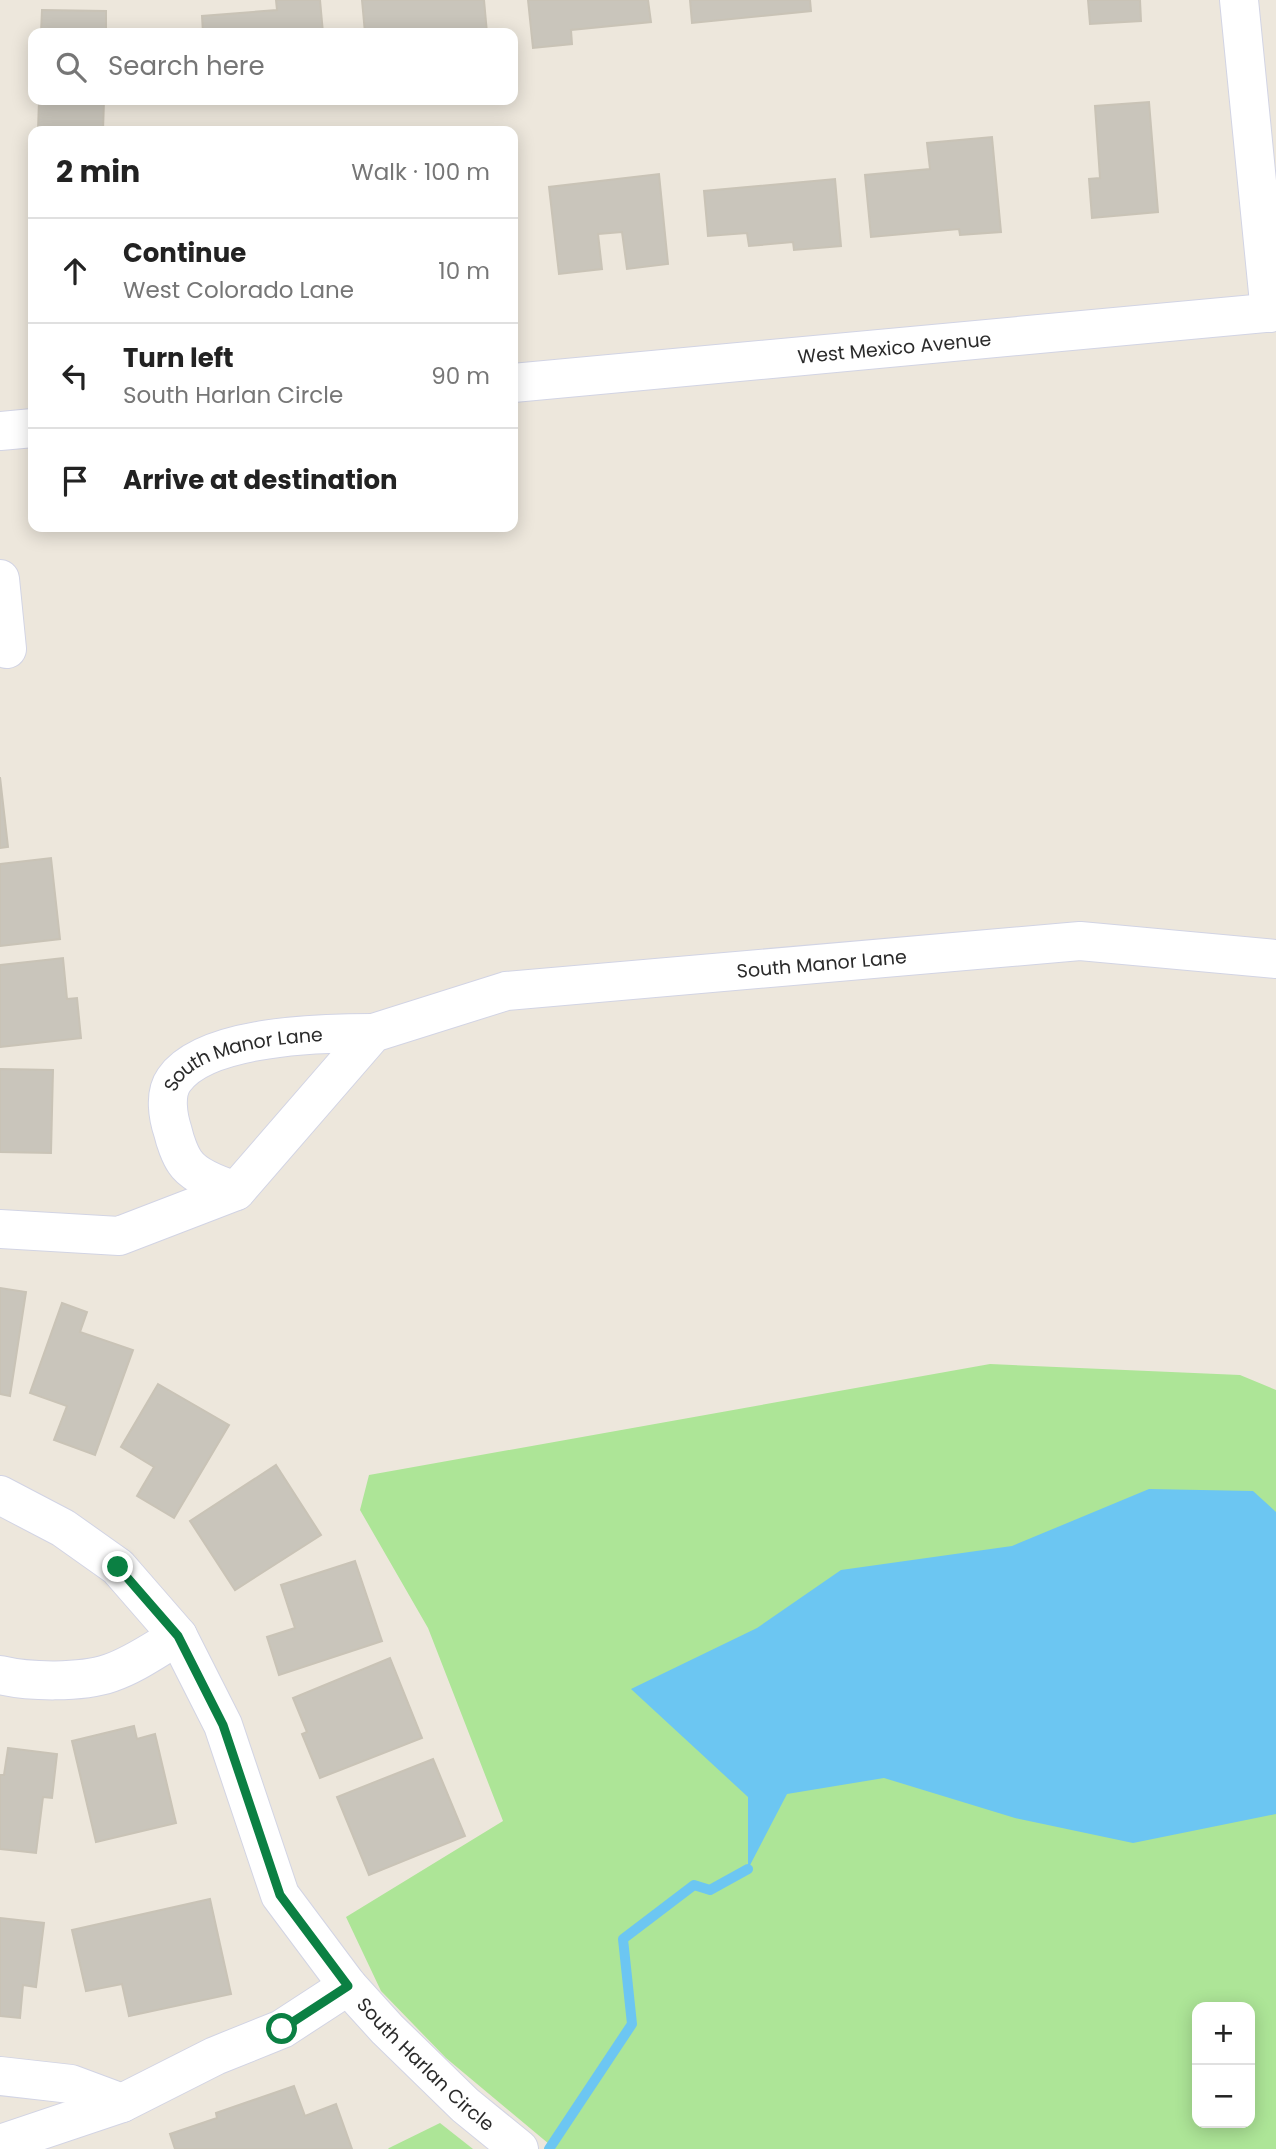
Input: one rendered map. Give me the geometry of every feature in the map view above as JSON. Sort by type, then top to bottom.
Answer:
[{"type":"street","points":[[1239,0],[1273,313]]},
{"type":"street","name":"West Mexico Avenue","points":[[518,383],[1273,313]]},
{"type":"street","points":[[0,431],[28,428]]},
{"type":"street","points":[[0,579],[7,649]]},
{"type":"street","name":"South Manor Lane","points":[[236,1191],[214,1183],[185,1163],[173,1132],[167,1104],[172,1082],[187,1066],[212,1053],[262,1040],[332,1033],[373,1033],[506,991],[1080,941],[1276,959]]},
{"type":"street","name":"South Manor Lane","points":[[0,1229],[119,1236],[236,1191],[373,1033]]},
{"type":"street","name":"South Harlan Circle","points":[[0,1494],[63,1528],[118,1567],[178,1636],[223,1725],[280,1895],[348,1986],[387,2029],[465,2105],[519,2149]]},
{"type":"street","points":[[0,1675],[67,1680],[109,1674],[178,1636]]},
{"type":"street","points":[[0,2144],[122,2103],[215,2056],[282,2029],[348,1986]]},
{"type":"street","points":[[0,2076],[71,2084],[122,2103]]},
{"type":"green space","points":[[990,1364],[1240,1375],[1276,1390],[1276,2149],[555,2149],[446,2058],[381,1991],[346,1917],[503,1821],[428,1628],[360,1510],[369,1475]]},
{"type":"green space","points":[[440,2123],[473,2149],[388,2149],[389,2148]]},
{"type":"water","points":[[1149,1489],[1253,1491],[1276,1512],[1276,1814],[1133,1843],[1015,1818],[884,1778],[787,1794],[748,1869],[748,1797],[631,1689],[757,1628],[841,1570],[1012,1546]]},
{"type":"building","points":[[276,0],[320,0],[323,28],[203,28],[202,16],[277,10]]},
{"type":"building","points":[[362,0],[484,0],[487,28],[365,28]]},
{"type":"building","points":[[528,0],[648,0],[651,22],[571,30],[572,44],[533,48]]},
{"type":"building","points":[[690,0],[810,0],[811,11],[692,23]]},
{"type":"building","points":[[1088,0],[1140,0],[1141,21],[1090,24]]},
{"type":"building","points":[[42,10],[106,11],[106,28],[41,28]]},
{"type":"building","points":[[1149,102],[1158,212],[1092,218],[1089,179],[1100,178],[1095,106]]},
{"type":"building","points":[[39,105],[104,105],[103,126],[38,126]]},
{"type":"building","points":[[992,137],[1001,232],[960,235],[959,229],[871,237],[865,175],[930,169],[927,143]]},
{"type":"building","points":[[659,174],[668,264],[627,269],[622,232],[598,234],[602,269],[559,274],[549,187]]},
{"type":"building","points":[[835,179],[841,246],[794,250],[793,242],[749,246],[747,233],[708,236],[704,191]]},
{"type":"building","points":[[0,777],[8,847],[0,848]]},
{"type":"building","points":[[51,858],[60,939],[0,946],[0,864]]},
{"type":"building","points":[[63,958],[67,999],[77,998],[81,1038],[0,1047],[0,965]]},
{"type":"building","points":[[0,1069],[53,1070],[51,1153],[0,1152]]},
{"type":"building","points":[[0,1288],[26,1292],[10,1396],[0,1394]]},
{"type":"building","points":[[62,1303],[87,1312],[80,1332],[133,1350],[95,1455],[54,1440],[67,1406],[30,1393]]},
{"type":"building","points":[[158,1384],[229,1425],[174,1518],[137,1496],[154,1467],[121,1447]]},
{"type":"building","points":[[276,1465],[321,1535],[235,1590],[190,1521]]},
{"type":"building","points":[[355,1561],[382,1641],[279,1675],[267,1637],[295,1628],[281,1585]]},
{"type":"building","points":[[390,1658],[422,1738],[320,1778],[302,1734],[307,1732],[293,1698]]},
{"type":"building","points":[[134,1726],[137,1739],[155,1734],[176,1823],[96,1842],[72,1741]]},
{"type":"building","points":[[8,1748],[57,1754],[52,1798],[43,1797],[36,1853],[0,1849],[0,1775],[4,1775]]},
{"type":"building","points":[[433,1759],[465,1836],[369,1875],[337,1797]]},
{"type":"building","points":[[210,1899],[231,1994],[129,2016],[122,1984],[86,1991],[72,1930]]},
{"type":"building","points":[[0,1918],[44,1923],[36,1987],[23,1985],[20,2018],[0,2016]]},
{"type":"building","points":[[294,2086],[305,2116],[336,2104],[352,2149],[175,2149],[170,2134],[217,2118],[216,2113]]},
{"type":"waterway","points":[[549,2149],[632,2024],[623,1939],[694,1885],[710,1890],[748,1869]]},
{"type":"route","points":[[118,1567],[178,1636],[223,1725],[280,1895],[348,1986],[282,2029]]}]
